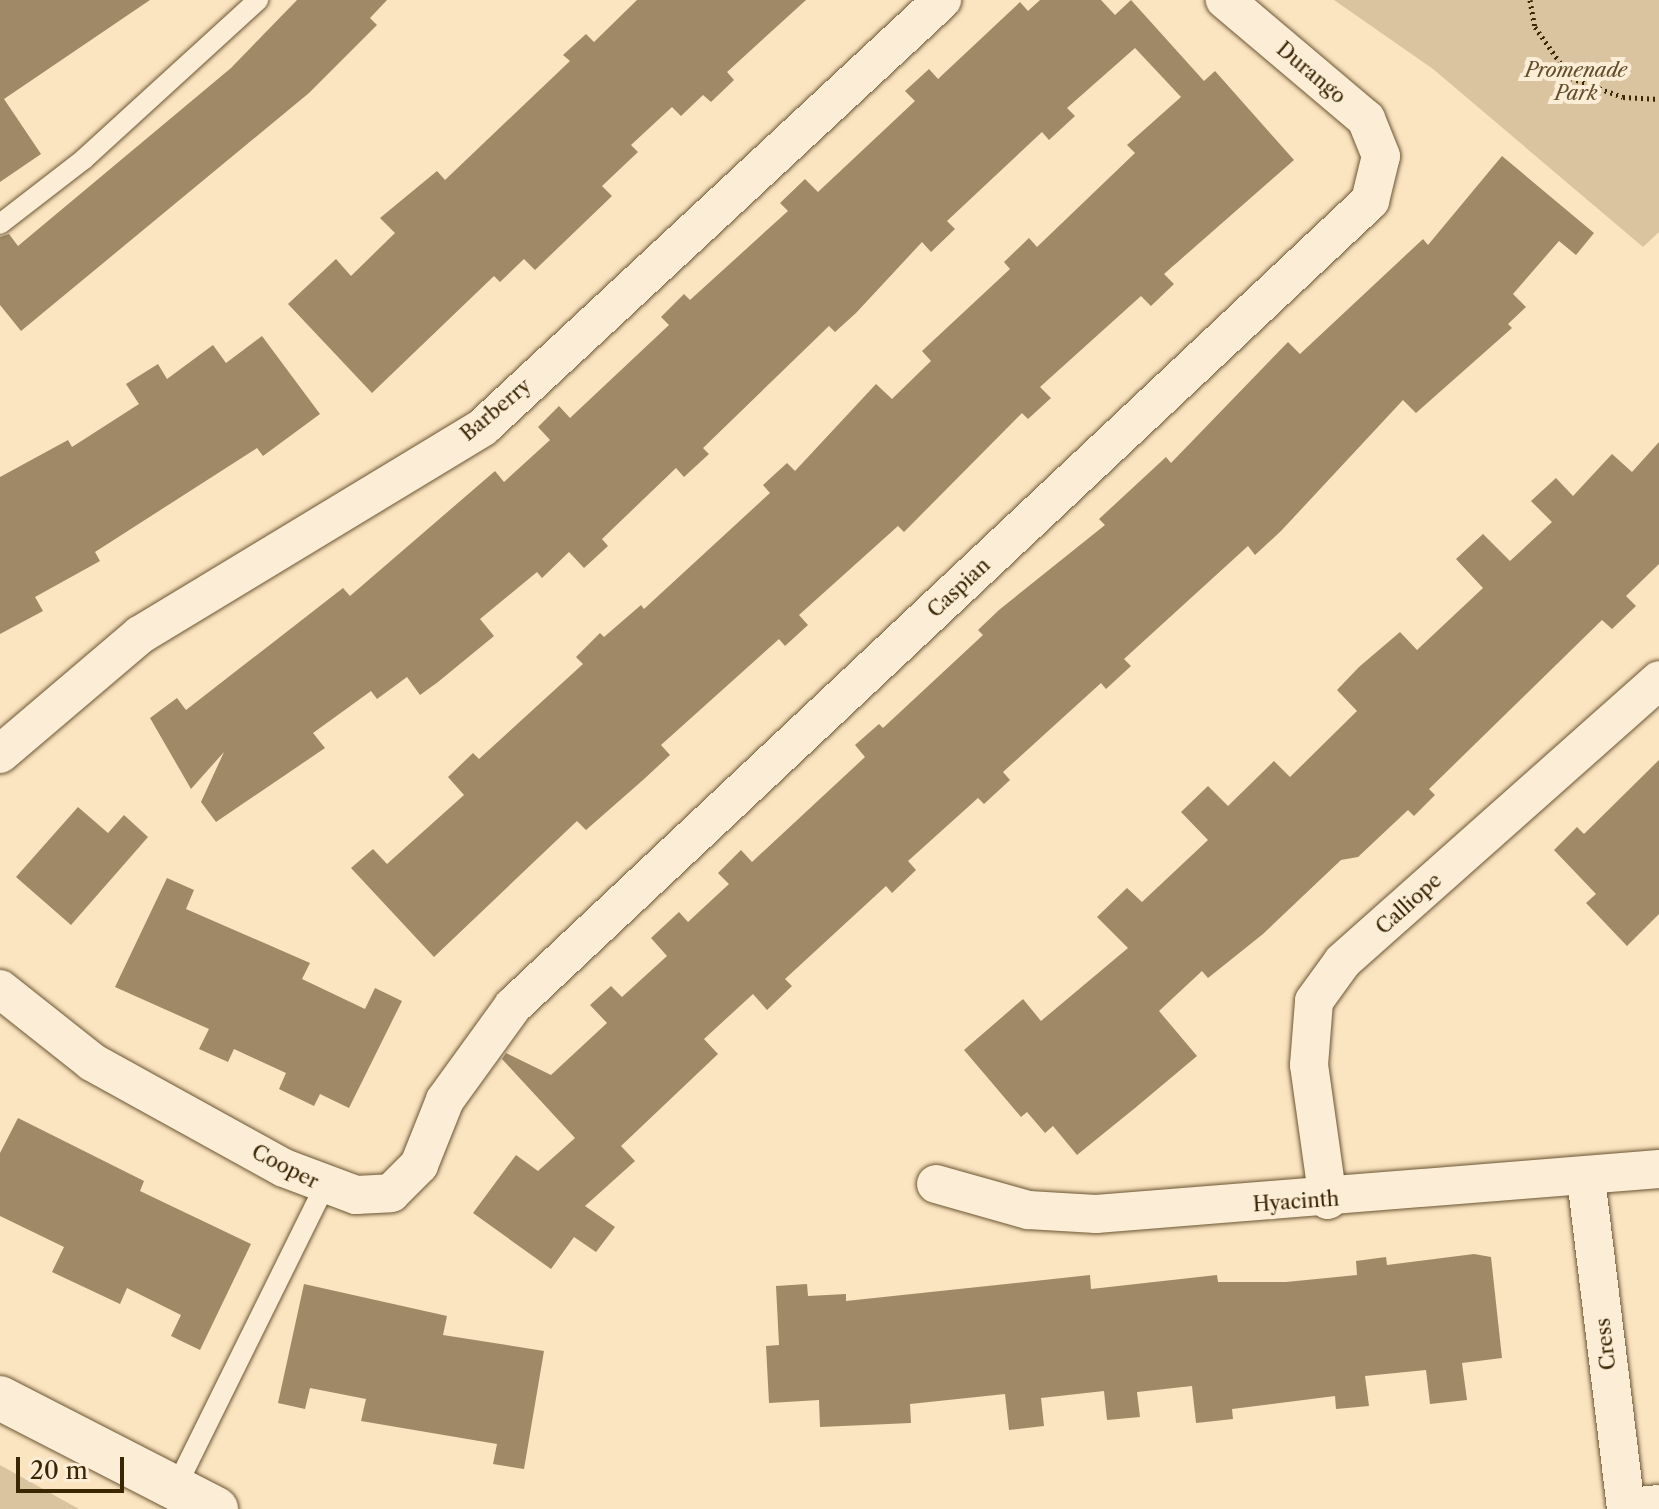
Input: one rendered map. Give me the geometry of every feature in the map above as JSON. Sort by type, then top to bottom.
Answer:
[{"type":"street","name":"Barberry","points":[[0,754],[140,635],[483,427],[942,0]]},
{"type":"street","name":"Durango","points":[[1225,0],[1366,119],[1381,156]]},
{"type":"street","name":"Caspian","points":[[513,1006],[1370,201],[1381,156]]},
{"type":"street","name":"Calliope","points":[[1328,1200],[1309,1065],[1314,1001],[1343,961],[1659,680]]},
{"type":"street","name":"Cooper","points":[[0,989],[92,1062],[324,1187],[391,1193],[419,1165],[445,1100],[513,1006]]},
{"type":"street","name":"Hyacinth","points":[[936,1184],[1028,1210],[1096,1214],[1328,1200],[1659,1169]]},
{"type":"street","name":"Cress","points":[[1586,1178],[1626,1509]]},
{"type":"street","points":[[0,1398],[174,1491],[216,1509]]},
{"type":"street","points":[[1640,1509],[1659,1507]]},
{"type":"lane","points":[[0,224],[84,159],[258,0]]},
{"type":"lane","points":[[174,1491],[324,1187]]},
{"type":"path","points":[[1530,0],[1535,27],[1571,78],[1623,97],[1659,99]]},
{"type":"green space","name":"Promenade Park","points":[[1334,0],[1659,0],[1659,232],[1643,247],[1433,69]]},
{"type":"green space","points":[[0,1465],[79,1509],[0,1509]]},
{"type":"building","points":[[0,0],[150,0],[4,99],[41,154],[0,182]]},
{"type":"building","points":[[297,0],[387,0],[370,18],[377,25],[309,93],[21,331],[0,305],[0,237],[9,234],[18,246],[231,68]]},
{"type":"building","points":[[637,0],[806,0],[727,72],[734,80],[711,102],[703,95],[681,116],[672,107],[631,145],[638,152],[602,186],[612,196],[535,270],[524,259],[500,282],[494,276],[372,393],[288,304],[336,259],[351,276],[395,233],[380,218],[437,171],[445,180],[570,61],[563,55],[586,34],[594,42]]},
{"type":"building","points":[[1040,0],[1101,0],[1115,15],[1131,0],[1204,81],[1215,71],[1294,160],[1164,274],[1174,284],[1151,306],[1141,296],[1040,387],[1051,398],[1028,419],[1022,413],[904,532],[898,526],[799,615],[808,625],[785,646],[779,639],[661,745],[670,755],[586,830],[577,821],[434,957],[351,868],[373,849],[387,864],[464,795],[448,777],[473,753],[479,759],[583,664],[576,657],[600,633],[604,637],[641,605],[644,609],[770,493],[763,485],[787,463],[795,471],[876,384],[892,399],[931,361],[922,351],[1010,269],[1004,262],[1029,238],[1037,247],[1135,153],[1127,145],[1181,97],[1135,48],[1067,108],[1075,116],[1049,140],[1042,132],[947,221],[955,229],[931,252],[922,242],[856,313],[835,332],[829,326],[703,448],[709,454],[684,477],[676,468],[602,539],[608,546],[584,568],[569,552],[542,578],[537,572],[480,619],[494,636],[438,682],[420,695],[407,677],[377,699],[371,691],[313,733],[325,748],[216,822],[201,802],[224,752],[191,789],[150,718],[177,698],[186,710],[343,588],[350,596],[495,471],[504,482],[550,440],[538,427],[559,406],[570,418],[669,325],[661,317],[684,294],[690,300],[788,211],[780,203],[805,179],[818,192],[915,101],[905,91],[929,69],[938,79],[1020,2],[1028,11]]},
{"type":"building","points":[[1502,156],[1594,233],[1576,255],[1559,241],[1513,294],[1526,307],[1508,324],[1512,328],[1416,413],[1403,400],[1281,531],[1255,555],[1248,546],[1124,659],[1131,666],[1106,689],[1101,683],[1003,772],[1010,780],[984,804],[978,798],[908,861],[916,870],[892,893],[886,886],[785,979],[792,986],[767,1010],[753,994],[704,1039],[718,1054],[621,1146],[635,1161],[585,1206],[615,1227],[596,1252],[574,1237],[551,1269],[473,1213],[516,1155],[538,1171],[575,1138],[502,1059],[506,1053],[551,1075],[607,1023],[590,1005],[611,986],[622,997],[667,956],[651,938],[679,912],[688,922],[729,884],[718,873],[741,850],[752,862],[865,757],[855,745],[879,724],[883,728],[983,635],[978,630],[999,610],[1105,525],[1099,519],[1166,457],[1171,463],[1288,342],[1300,354],[1423,239],[1428,245]]},
{"type":"building","points":[[262,336],[320,414],[263,456],[257,448],[95,552],[100,561],[35,597],[43,611],[0,634],[0,477],[68,440],[72,447],[139,404],[126,384],[158,364],[167,379],[213,345],[226,363]]},
{"type":"building","points":[[1659,442],[1659,564],[1626,596],[1636,606],[1612,629],[1602,620],[1429,789],[1435,795],[1414,816],[1408,810],[1358,857],[1341,860],[1263,934],[1208,978],[1202,971],[1159,1011],[1197,1056],[1135,1108],[1077,1155],[1053,1126],[1045,1133],[1027,1112],[1021,1117],[964,1050],[1023,999],[1041,1021],[1128,948],[1097,917],[1127,888],[1142,902],[1208,840],[1181,812],[1208,786],[1228,806],[1274,761],[1290,777],[1357,711],[1337,690],[1359,667],[1400,632],[1417,650],[1483,588],[1456,559],[1483,534],[1510,561],[1552,522],[1531,501],[1556,478],[1573,496],[1612,454],[1632,472]]},
{"type":"building","points":[[1659,760],[1659,914],[1627,946],[1586,903],[1596,894],[1554,850],[1577,827],[1584,834]]},
{"type":"building","points":[[78,807],[108,833],[124,815],[148,837],[71,925],[16,877]]},
{"type":"building","points":[[167,878],[194,890],[186,909],[310,963],[302,979],[365,1009],[375,988],[402,1001],[349,1108],[320,1094],[314,1106],[279,1089],[286,1073],[234,1049],[228,1062],[199,1049],[209,1029],[115,987]]},
{"type":"building","points":[[18,1118],[144,1181],[140,1191],[251,1244],[200,1350],[171,1336],[181,1315],[127,1288],[120,1304],[52,1272],[64,1247],[0,1216],[0,1153]]},
{"type":"building","points":[[1474,1254],[1491,1257],[1502,1358],[1462,1363],[1467,1400],[1430,1404],[1426,1370],[1365,1376],[1369,1406],[1336,1409],[1335,1396],[1232,1409],[1233,1419],[1196,1423],[1192,1386],[1137,1392],[1140,1417],[1107,1420],[1104,1391],[1041,1398],[1044,1426],[1009,1430],[1005,1394],[910,1404],[911,1423],[820,1427],[819,1400],[769,1403],[766,1346],[779,1345],[776,1286],[807,1284],[808,1296],[846,1294],[846,1301],[1090,1275],[1091,1289],[1217,1275],[1218,1282],[1286,1282],[1357,1275],[1356,1261],[1386,1257],[1387,1265]]},
{"type":"building","points":[[304,1284],[447,1316],[443,1335],[544,1351],[524,1469],[493,1464],[497,1444],[361,1421],[366,1399],[310,1388],[305,1409],[278,1403]]}]
